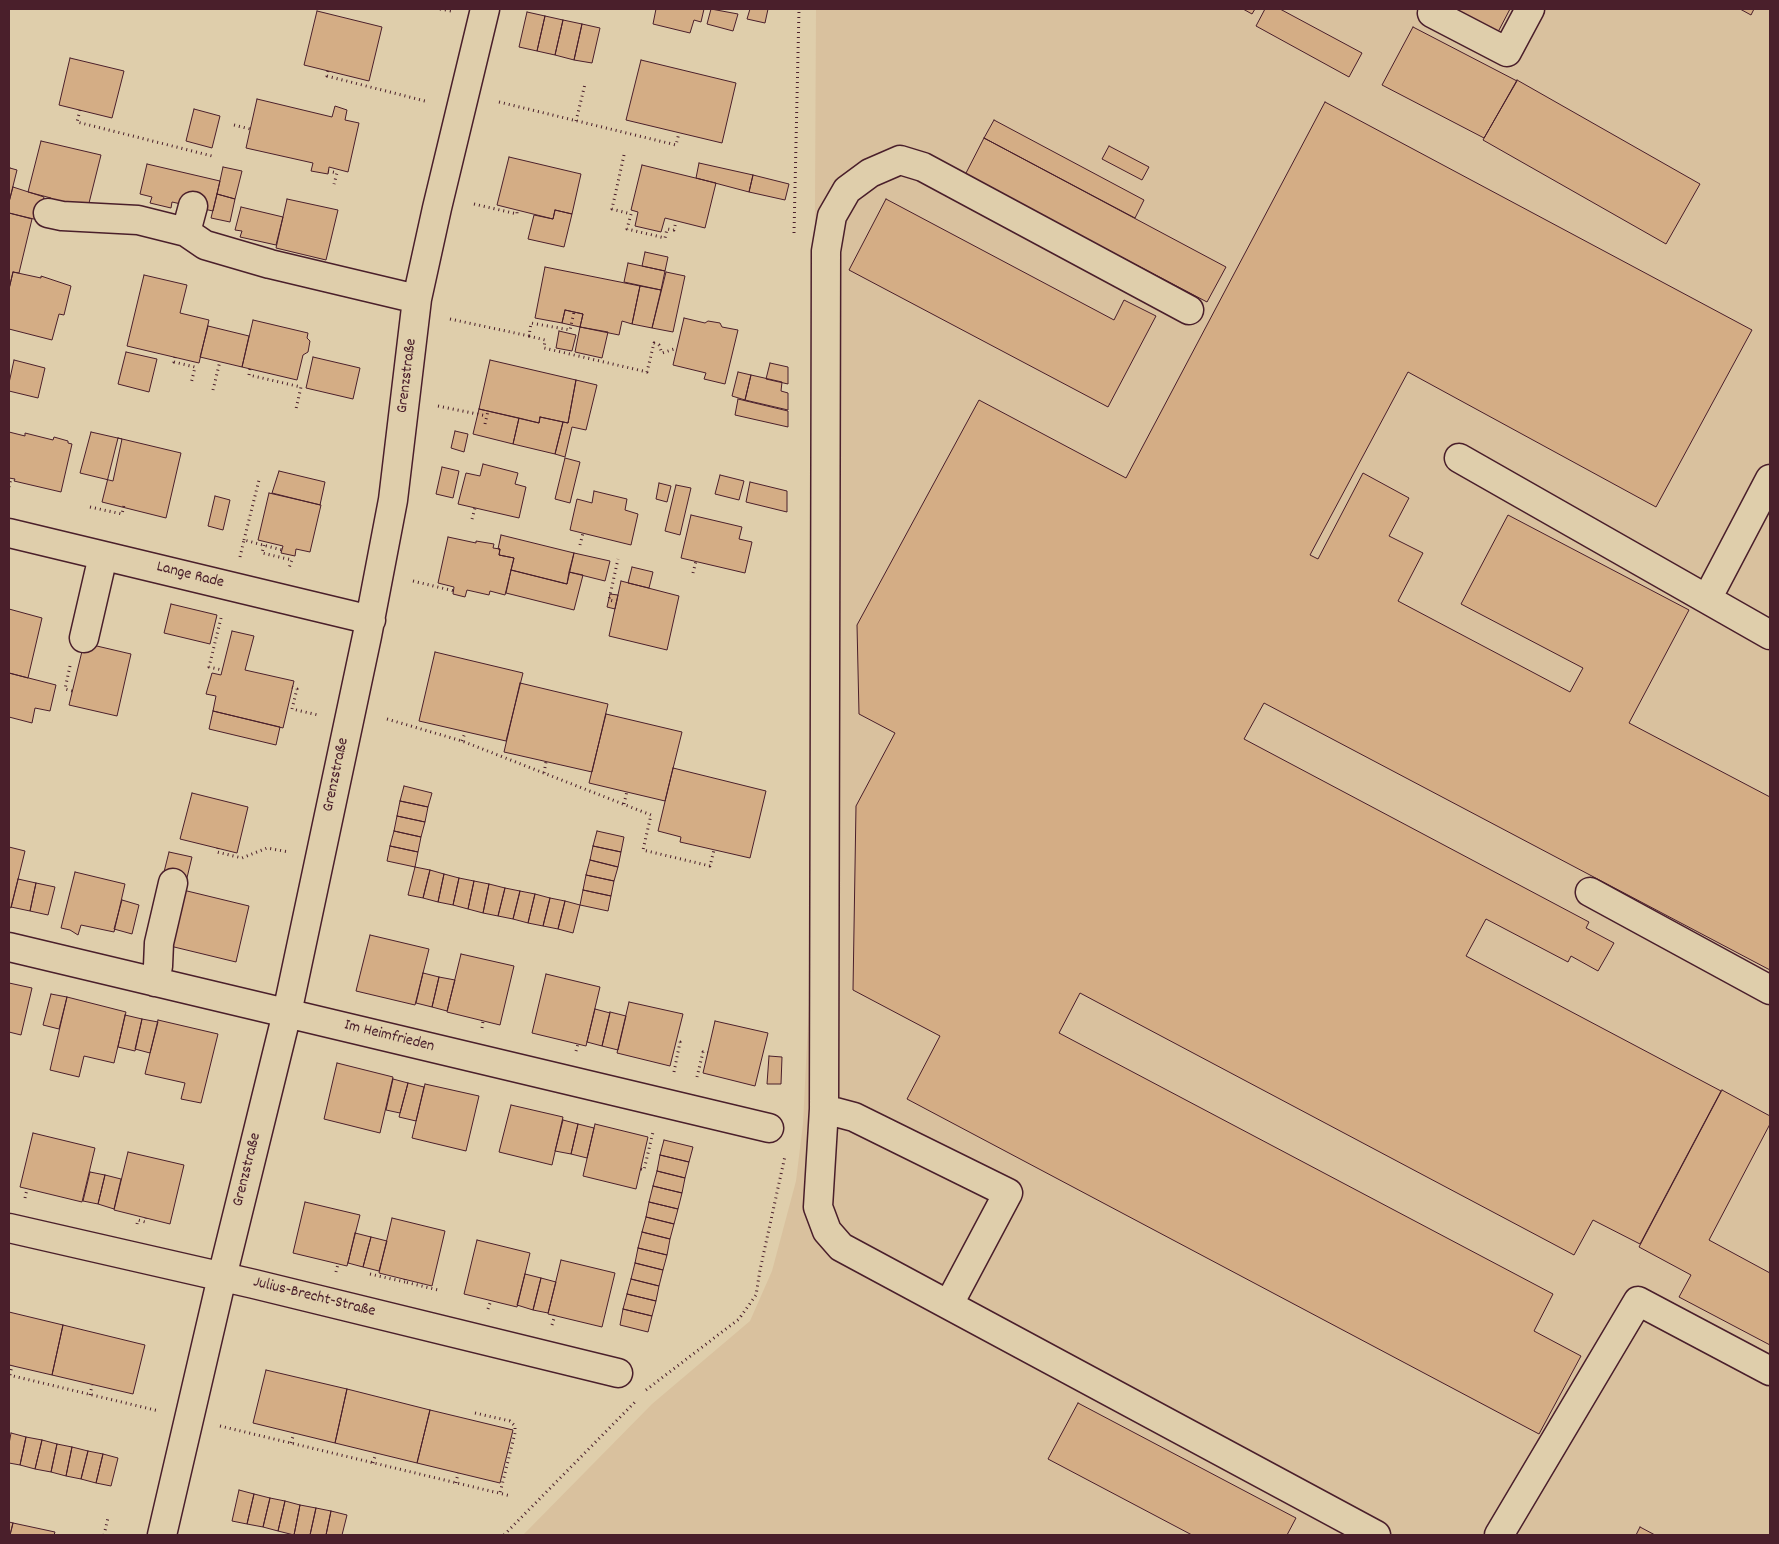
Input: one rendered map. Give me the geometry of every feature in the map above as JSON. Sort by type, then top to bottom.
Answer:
[{"type":"street","name":"Grenzstraße","points":[[162,1535],[286,1013],[371,620],[392,500],[417,299],[437,208],[486,9]]},
{"type":"street","points":[[1434,9],[1432,13],[1507,52],[1530,9]]},
{"type":"street","points":[[1189,310],[924,167],[900,160],[870,173],[847,190],[832,216],[826,251],[824,1109],[818,1207],[827,1231],[841,1247],[1376,1535]]},
{"type":"street","points":[[48,213],[62,216],[138,220],[190,219],[205,244],[270,264],[417,299]]},
{"type":"street","points":[[1459,458],[1770,635]]},
{"type":"street","points":[[1707,599],[1770,479]]},
{"type":"street","name":"Lange Rade","points":[[9,533],[371,620]]},
{"type":"street","points":[[84,638],[103,556]]},
{"type":"street","points":[[155,982],[159,943],[173,883]]},
{"type":"street","points":[[1590,892],[1770,990]]},
{"type":"street","name":"Im Heimfrieden","points":[[9,947],[770,1128]]},
{"type":"street","points":[[824,1109],[854,1117],[1008,1193],[948,1304]]},
{"type":"street","name":"Julius-Brecht-Straße","points":[[9,1228],[222,1277],[618,1373]]},
{"type":"street","points":[[1499,1535],[1638,1301],[1770,1372]]},
{"type":"path","points":[[440,9],[446,10]]},
{"type":"path","points":[[794,241],[798,9]]},
{"type":"path","points":[[328,71],[327,76],[425,100]]},
{"type":"path","points":[[576,121],[585,84]]},
{"type":"path","points":[[499,102],[676,145],[679,133]]},
{"type":"path","points":[[80,110],[77,122],[212,156]]},
{"type":"path","points":[[234,125],[250,129]]},
{"type":"path","points":[[624,155],[612,209],[631,214],[627,229],[665,238],[667,229],[674,230],[676,221]]},
{"type":"path","points":[[328,171],[337,173],[334,184]]},
{"type":"path","points":[[474,204],[517,214],[517,211]]},
{"type":"path","points":[[528,336],[531,322],[570,330],[574,312]]},
{"type":"path","points":[[450,318],[545,340],[544,348],[647,372],[654,343],[659,344],[662,353],[677,348]]},
{"type":"path","points":[[175,357],[174,362],[195,367],[191,384]]},
{"type":"path","points":[[213,390],[220,361]]},
{"type":"path","points":[[250,369],[249,375],[301,387],[296,409]]},
{"type":"path","points":[[438,406],[487,416]]},
{"type":"path","points":[[486,424],[488,411]]},
{"type":"path","points":[[9,487],[11,478]]},
{"type":"path","points":[[239,563],[259,480]]},
{"type":"path","points":[[90,507],[122,514],[124,505]]},
{"type":"path","points":[[472,519],[475,508]]},
{"type":"path","points":[[580,545],[583,533]]},
{"type":"path","points":[[244,540],[282,550]]},
{"type":"path","points":[[264,545],[262,553],[292,560],[288,575]]},
{"type":"path","points":[[616,602],[609,600],[618,559]]},
{"type":"path","points":[[693,573],[696,561]]},
{"type":"path","points":[[413,581],[454,591]]},
{"type":"path","points":[[222,611],[209,667],[222,670]]},
{"type":"path","points":[[292,687],[297,689],[292,709],[314,714]]},
{"type":"path","points":[[387,718],[462,741],[651,815],[643,850],[710,866],[714,850]]},
{"type":"path","points":[[462,741],[465,732]]},
{"type":"path","points":[[544,773],[546,762]]},
{"type":"path","points":[[624,804],[627,791]]},
{"type":"path","points":[[218,848],[217,852],[242,858],[267,848],[284,852]]},
{"type":"path","points":[[676,1041],[680,1042],[676,1062]]},
{"type":"path","points":[[699,1069],[703,1052],[708,1053]]},
{"type":"path","points":[[504,1535],[648,1389],[739,1318],[756,1295],[786,1153]]},
{"type":"path","points":[[641,1169],[644,1170],[648,1154]]},
{"type":"path","points":[[137,1224],[138,1220],[146,1222],[146,1218]]},
{"type":"path","points":[[370,1274],[438,1290]]},
{"type":"path","points":[[12,1366],[9,1375],[152,1409]]},
{"type":"path","points":[[90,1394],[92,1385]]},
{"type":"path","points":[[475,1413],[510,1421],[515,1426],[500,1493]]},
{"type":"path","points":[[228,1428],[511,1496]]},
{"type":"path","points":[[291,1443],[294,1433]]},
{"type":"path","points":[[373,1463],[376,1453]]},
{"type":"path","points":[[456,1483],[458,1473]]},
{"type":"path","points":[[104,1535],[108,1518]]},
{"type":"shaded area","points":[[816,9],[1770,9],[1770,1535],[523,1535],[652,1404],[750,1321],[772,1271],[796,1181],[803,1124],[811,963]]},
{"type":"building","points":[[656,9],[704,9],[701,22],[694,20],[690,33],[653,24]]},
{"type":"building","points":[[711,9],[738,14],[733,31],[707,24]]},
{"type":"building","points":[[750,9],[768,9],[765,23],[747,19]]},
{"type":"building","points":[[1243,9],[1255,9],[1252,14]]},
{"type":"building","points":[[1265,9],[1280,9],[1362,53],[1349,77],[1256,26]]},
{"type":"building","points":[[1455,9],[1510,9],[1498,32]]},
{"type":"building","points":[[1740,9],[1754,9],[1751,15]]},
{"type":"building","points":[[317,11],[382,27],[369,81],[304,65]]},
{"type":"building","points":[[527,12],[545,16],[537,51],[519,47]]},
{"type":"building","points":[[545,16],[563,20],[555,55],[537,51]]},
{"type":"building","points":[[563,20],[582,24],[574,60],[555,55]]},
{"type":"building","points":[[582,24],[600,28],[592,63],[574,60]]},
{"type":"building","points":[[1413,27],[1517,81],[1484,138],[1382,85]]},
{"type":"building","points":[[70,58],[124,71],[112,118],[59,105]]},
{"type":"building","points":[[641,60],[736,83],[722,143],[626,120]]},
{"type":"building","points":[[1517,80],[1700,184],[1666,244],[1483,140]]},
{"type":"building","points":[[257,99],[332,117],[335,106],[347,110],[345,120],[359,123],[348,172],[329,167],[328,174],[311,171],[313,163],[246,148]]},
{"type":"building","points":[[1325,102],[1752,330],[1656,507],[1408,372],[1310,555],[1318,559],[1363,473],[1409,498],[1389,536],[1423,553],[1398,601],[1570,692],[1583,668],[1461,604],[1508,515],[1689,610],[1629,723],[1770,797],[1770,970],[1264,703],[1244,739],[1589,922],[1586,928],[1614,943],[1598,971],[1571,956],[1568,962],[1486,919],[1466,956],[1721,1091],[1640,1244],[1593,1220],[1574,1255],[1080,993],[1059,1033],[1553,1294],[1534,1331],[1581,1356],[1539,1434],[907,1099],[940,1036],[853,990],[856,806],[895,733],[859,714],[857,625],[979,400],[1126,478]]},
{"type":"building","points":[[194,109],[220,116],[212,148],[186,141]]},
{"type":"building","points":[[994,120],[1144,200],[1135,218],[984,138]]},
{"type":"building","points":[[984,138],[1226,267],[1207,302],[965,175]]},
{"type":"building","points":[[41,141],[101,155],[88,207],[66,202],[64,207],[49,203],[51,198],[28,192]]},
{"type":"building","points":[[1109,146],[1149,167],[1142,180],[1102,159]]},
{"type":"building","points":[[509,157],[581,174],[572,214],[555,210],[553,219],[497,205]]},
{"type":"building","points":[[699,163],[753,175],[749,192],[696,178]]},
{"type":"building","points":[[147,164],[220,181],[213,211],[172,202],[171,208],[150,203],[152,197],[140,194]]},
{"type":"building","points":[[642,165],[716,183],[705,228],[665,218],[661,232],[635,226],[638,212],[631,210]]},
{"type":"building","points":[[223,167],[242,171],[235,199],[217,194]]},
{"type":"building","points":[[10,168],[17,170],[9,202],[9,171]]},
{"type":"building","points":[[753,175],[789,184],[785,200],[749,192]]},
{"type":"building","points":[[13,187],[44,197],[38,220],[9,213],[9,202]]},
{"type":"building","points":[[217,194],[235,199],[230,222],[211,218]]},
{"type":"building","points":[[287,199],[338,210],[326,260],[276,248]]},
{"type":"building","points":[[886,199],[1114,320],[1124,300],[1156,316],[1108,407],[849,270]]},
{"type":"building","points":[[241,207],[283,217],[276,245],[240,237],[242,231],[235,230]]},
{"type":"building","points":[[555,210],[572,214],[564,247],[528,239],[534,215],[553,219]]},
{"type":"building","points":[[9,213],[32,219],[19,273],[13,272],[9,289]]},
{"type":"building","points":[[645,252],[668,257],[665,271],[642,266]]},
{"type":"building","points":[[628,263],[665,271],[661,290],[624,282]]},
{"type":"building","points":[[545,267],[640,286],[632,324],[622,321],[619,335],[580,327],[583,314],[565,310],[562,323],[535,318]]},
{"type":"building","points":[[13,272],[41,278],[41,276],[71,286],[64,315],[59,314],[52,340],[9,329],[9,289]]},
{"type":"building","points":[[666,272],[685,276],[673,332],[652,328]]},
{"type":"building","points":[[144,275],[187,285],[180,313],[209,320],[199,363],[127,346]]},
{"type":"building","points":[[640,286],[661,290],[652,328],[632,324]]},
{"type":"building","points":[[565,310],[583,314],[580,327],[562,323]]},
{"type":"building","points":[[684,318],[705,323],[708,321],[720,323],[722,327],[738,330],[725,384],[704,379],[706,373],[673,365]]},
{"type":"building","points":[[253,320],[308,333],[307,338],[310,341],[308,352],[303,355],[297,380],[242,367]]},
{"type":"building","points":[[208,326],[249,336],[242,367],[200,357]]},
{"type":"building","points":[[580,327],[608,332],[602,358],[575,352]]},
{"type":"building","points":[[559,331],[576,335],[572,351],[556,348]]},
{"type":"building","points":[[126,352],[157,359],[149,392],[118,384]]},
{"type":"building","points":[[313,357],[360,368],[353,399],[306,388]]},
{"type":"building","points":[[14,360],[45,368],[38,398],[9,391]]},
{"type":"building","points":[[490,360],[576,380],[568,423],[540,417],[539,423],[479,409]]},
{"type":"building","points":[[770,363],[788,367],[788,384],[766,379]]},
{"type":"building","points":[[738,372],[751,375],[745,400],[732,396]]},
{"type":"building","points":[[751,375],[782,382],[781,391],[788,393],[788,410],[745,400]]},
{"type":"building","points":[[576,380],[597,385],[586,430],[572,427],[565,457],[555,454],[563,422],[568,423]]},
{"type":"building","points":[[738,399],[788,411],[788,427],[735,415]]},
{"type":"building","points":[[479,409],[519,418],[513,444],[473,434]]},
{"type":"building","points":[[540,417],[563,422],[555,454],[513,444],[519,418],[539,423]]},
{"type":"building","points":[[455,431],[468,434],[464,452],[451,448]]},
{"type":"building","points":[[9,432],[25,436],[25,433],[53,440],[54,437],[72,444],[61,492],[14,481],[15,479],[9,478]]},
{"type":"building","points":[[91,432],[122,439],[113,481],[80,473]]},
{"type":"building","points":[[118,438],[181,453],[166,518],[102,502]]},
{"type":"building","points":[[565,458],[580,462],[570,503],[555,499]]},
{"type":"building","points":[[483,464],[518,473],[515,484],[526,487],[519,518],[458,504],[466,473],[480,476]]},
{"type":"building","points":[[442,467],[459,471],[453,498],[436,494]]},
{"type":"building","points":[[279,471],[325,482],[320,505],[272,493]]},
{"type":"building","points":[[720,475],[744,481],[739,500],[715,494]]},
{"type":"building","points":[[750,482],[787,491],[787,512],[746,502]]},
{"type":"building","points":[[659,483],[671,486],[667,502],[656,499]]},
{"type":"building","points":[[676,485],[691,488],[680,535],[665,531]]},
{"type":"building","points":[[594,491],[627,499],[625,510],[638,514],[631,545],[570,530],[577,499],[592,503]]},
{"type":"building","points":[[269,493],[321,505],[310,552],[296,549],[295,556],[281,553],[283,546],[258,540]]},
{"type":"building","points":[[215,496],[230,500],[223,530],[208,526]]},
{"type":"building","points":[[691,515],[742,527],[739,539],[752,542],[745,573],[681,558]]},
{"type":"building","points":[[501,535],[574,553],[567,584],[511,570],[514,558],[499,555],[500,549],[498,549]]},
{"type":"building","points":[[448,537],[476,543],[476,541],[494,544],[493,548],[500,549],[499,555],[514,558],[505,595],[490,591],[489,595],[467,590],[465,597],[453,594],[454,587],[438,583]]},
{"type":"building","points":[[574,553],[610,561],[605,581],[569,572]]},
{"type":"building","points":[[632,567],[653,572],[649,588],[628,583]]},
{"type":"building","points":[[511,570],[567,584],[569,572],[583,575],[574,610],[506,593]]},
{"type":"building","points":[[621,581],[679,596],[667,650],[609,636]]},
{"type":"building","points":[[610,594],[618,595],[615,609],[607,607]]},
{"type":"building","points":[[171,604],[217,615],[210,644],[164,633]]},
{"type":"building","points":[[9,609],[42,618],[28,678],[9,673]]},
{"type":"building","points":[[232,631],[254,636],[245,670],[294,681],[283,728],[213,711],[216,696],[206,694],[212,673],[221,675]]},
{"type":"building","points":[[84,643],[131,654],[117,716],[69,705]]},
{"type":"building","points":[[435,652],[523,673],[506,741],[419,721]]},
{"type":"building","points":[[9,673],[56,685],[50,711],[35,708],[32,723],[9,717]]},
{"type":"building","points":[[520,683],[608,704],[592,772],[504,752]]},
{"type":"building","points":[[213,711],[280,727],[276,745],[209,729]]},
{"type":"building","points":[[606,714],[682,732],[665,801],[589,783]]},
{"type":"building","points":[[673,768],[766,791],[750,858],[680,842],[681,837],[658,831]]},
{"type":"building","points":[[404,786],[432,793],[428,807],[400,801]]},
{"type":"building","points":[[192,793],[248,807],[237,853],[180,839]]},
{"type":"building","points":[[400,801],[428,807],[425,822],[397,816]]},
{"type":"building","points":[[397,816],[425,822],[421,837],[394,831]]},
{"type":"building","points":[[394,831],[421,837],[418,852],[390,846]]},
{"type":"building","points":[[597,831],[624,837],[621,852],[593,846]]},
{"type":"building","points":[[390,846],[418,852],[415,867],[387,861]]},
{"type":"building","points":[[593,846],[621,852],[618,867],[590,860]]},
{"type":"building","points":[[9,847],[25,851],[11,908],[9,907]]},
{"type":"building","points":[[169,852],[192,857],[185,886],[162,880]]},
{"type":"building","points":[[590,860],[618,867],[614,881],[586,875]]},
{"type":"building","points":[[415,867],[430,870],[423,898],[408,895]]},
{"type":"building","points":[[430,870],[444,874],[438,902],[423,898]]},
{"type":"building","points":[[75,872],[125,884],[114,932],[81,925],[78,935],[70,930],[61,928]]},
{"type":"building","points":[[444,874],[459,878],[453,905],[438,902]]},
{"type":"building","points":[[586,875],[614,881],[611,896],[583,890]]},
{"type":"building","points":[[459,878],[474,881],[468,909],[453,905]]},
{"type":"building","points":[[18,879],[36,883],[30,911],[11,907]]},
{"type":"building","points":[[474,881],[489,884],[483,913],[468,909]]},
{"type":"building","points":[[36,883],[55,887],[48,915],[30,911]]},
{"type":"building","points":[[489,884],[505,888],[498,916],[483,913]]},
{"type":"building","points":[[505,888],[520,891],[513,919],[498,916]]},
{"type":"building","points":[[183,890],[249,906],[236,962],[170,946]]},
{"type":"building","points":[[583,890],[611,896],[608,911],[580,905]]},
{"type":"building","points":[[520,891],[535,894],[528,923],[513,919]]},
{"type":"building","points":[[535,894],[550,898],[543,926],[528,923]]},
{"type":"building","points":[[550,898],[565,901],[558,929],[543,926]]},
{"type":"building","points":[[122,900],[139,905],[132,934],[114,929]]},
{"type":"building","points":[[565,901],[580,905],[573,933],[558,929]]},
{"type":"building","points":[[370,935],[429,949],[415,1005],[356,991]]},
{"type":"building","points":[[461,954],[514,966],[500,1025],[447,1012]]},
{"type":"building","points":[[423,973],[439,977],[432,1007],[416,1003]]},
{"type":"building","points":[[546,974],[600,987],[586,1046],[532,1033]]},
{"type":"building","points":[[439,977],[455,980],[447,1011],[432,1007]]},
{"type":"building","points":[[9,983],[32,988],[21,1035],[9,1032]]},
{"type":"building","points":[[51,994],[67,997],[59,1029],[43,1025]]},
{"type":"building","points":[[67,997],[126,1012],[114,1063],[84,1056],[79,1077],[50,1070]]},
{"type":"building","points":[[629,1002],[683,1014],[670,1066],[617,1053]]},
{"type":"building","points":[[595,1009],[610,1013],[602,1046],[587,1042]]},
{"type":"building","points":[[610,1012],[626,1016],[618,1050],[602,1046]]},
{"type":"building","points":[[125,1015],[142,1019],[135,1051],[118,1047]]},
{"type":"building","points":[[142,1019],[158,1022],[150,1053],[135,1049]]},
{"type":"building","points":[[158,1020],[218,1034],[201,1103],[181,1099],[185,1083],[145,1074]]},
{"type":"building","points":[[715,1021],[768,1033],[755,1086],[703,1073]]},
{"type":"building","points":[[769,1056],[782,1057],[781,1084],[767,1084]]},
{"type":"building","points":[[337,1063],[393,1077],[380,1133],[324,1119]]},
{"type":"building","points":[[393,1079],[408,1083],[400,1113],[386,1110]]},
{"type":"building","points":[[408,1083],[424,1087],[416,1121],[399,1117]]},
{"type":"building","points":[[425,1084],[479,1096],[466,1151],[412,1138]]},
{"type":"building","points":[[1722,1090],[1770,1116],[1770,1124],[1709,1240],[1770,1273],[1770,1345],[1679,1297],[1691,1275],[1639,1247]]},
{"type":"building","points":[[511,1105],[563,1117],[552,1165],[499,1152]]},
{"type":"building","points":[[563,1120],[578,1124],[571,1154],[555,1151]]},
{"type":"building","points":[[578,1124],[594,1128],[587,1158],[571,1154]]},
{"type":"building","points":[[595,1124],[648,1137],[636,1189],[583,1176]]},
{"type":"building","points":[[33,1133],[95,1148],[82,1202],[20,1187]]},
{"type":"building","points":[[664,1140],[693,1147],[689,1162],[660,1155]]},
{"type":"building","points":[[128,1152],[184,1165],[170,1224],[114,1210]]},
{"type":"building","points":[[660,1155],[689,1162],[685,1178],[657,1171]]},
{"type":"building","points":[[657,1171],[685,1178],[682,1193],[653,1186]]},
{"type":"building","points":[[90,1172],[105,1175],[98,1204],[83,1201]]},
{"type":"building","points":[[105,1175],[121,1179],[114,1209],[98,1204]]},
{"type":"building","points":[[653,1186],[682,1193],[678,1209],[649,1202]]},
{"type":"building","points":[[305,1202],[360,1215],[347,1266],[293,1253]]},
{"type":"building","points":[[649,1202],[678,1209],[674,1224],[646,1217]]},
{"type":"building","points":[[646,1217],[674,1224],[670,1239],[642,1232]]},
{"type":"building","points":[[392,1218],[445,1231],[432,1286],[379,1273]]},
{"type":"building","points":[[642,1232],[670,1239],[667,1255],[638,1248]]},
{"type":"building","points":[[355,1233],[371,1237],[363,1267],[348,1263]]},
{"type":"building","points":[[371,1237],[387,1241],[379,1271],[363,1267]]},
{"type":"building","points":[[477,1240],[530,1253],[517,1307],[464,1294]]},
{"type":"building","points":[[638,1248],[667,1255],[663,1270],[635,1263]]},
{"type":"building","points":[[561,1260],[615,1273],[602,1327],[548,1314]]},
{"type":"building","points":[[635,1263],[663,1270],[659,1286],[631,1279]]},
{"type":"building","points":[[525,1274],[541,1278],[533,1310],[517,1305]]},
{"type":"building","points":[[541,1278],[556,1282],[548,1313],[533,1310]]},
{"type":"building","points":[[631,1279],[659,1286],[656,1301],[627,1294]]},
{"type":"building","points":[[627,1294],[656,1301],[652,1316],[623,1309]]},
{"type":"building","points":[[623,1309],[652,1316],[648,1332],[620,1325]]},
{"type":"building","points":[[9,1312],[63,1325],[52,1375],[9,1365]]},
{"type":"building","points":[[63,1325],[145,1345],[133,1394],[52,1375]]},
{"type":"building","points":[[266,1370],[347,1389],[335,1443],[253,1423]]},
{"type":"building","points":[[347,1389],[430,1410],[417,1463],[335,1443]]},
{"type":"building","points":[[1078,1403],[1296,1518],[1287,1535],[1192,1535],[1048,1459]]},
{"type":"building","points":[[430,1410],[513,1430],[500,1483],[417,1463]]},
{"type":"building","points":[[11,1433],[26,1437],[20,1465],[9,1463]]},
{"type":"building","points":[[26,1437],[42,1440],[35,1469],[20,1465]]},
{"type":"building","points":[[42,1440],[57,1444],[51,1472],[35,1469]]},
{"type":"building","points":[[57,1444],[72,1447],[66,1476],[51,1472]]},
{"type":"building","points":[[72,1447],[88,1451],[81,1479],[66,1476]]},
{"type":"building","points":[[88,1451],[103,1454],[96,1483],[81,1479]]},
{"type":"building","points":[[103,1454],[118,1458],[111,1486],[96,1483]]},
{"type":"building","points":[[239,1490],[254,1494],[247,1524],[232,1521]]},
{"type":"building","points":[[254,1494],[270,1498],[263,1527],[247,1524]]},
{"type":"building","points":[[270,1498],[285,1501],[278,1531],[263,1527]]},
{"type":"building","points":[[285,1501],[300,1505],[294,1535],[278,1531]]},
{"type":"building","points":[[300,1505],[316,1508],[310,1535],[294,1535]]},
{"type":"building","points":[[316,1508],[331,1511],[326,1535],[310,1535]]},
{"type":"building","points":[[331,1511],[347,1515],[342,1535],[326,1535]]},
{"type":"building","points":[[9,1522],[13,1523],[10,1535],[9,1535]]},
{"type":"building","points":[[13,1523],[55,1532],[54,1535],[10,1535]]},
{"type":"building","points":[[1640,1527],[1655,1535],[1636,1535]]}]
